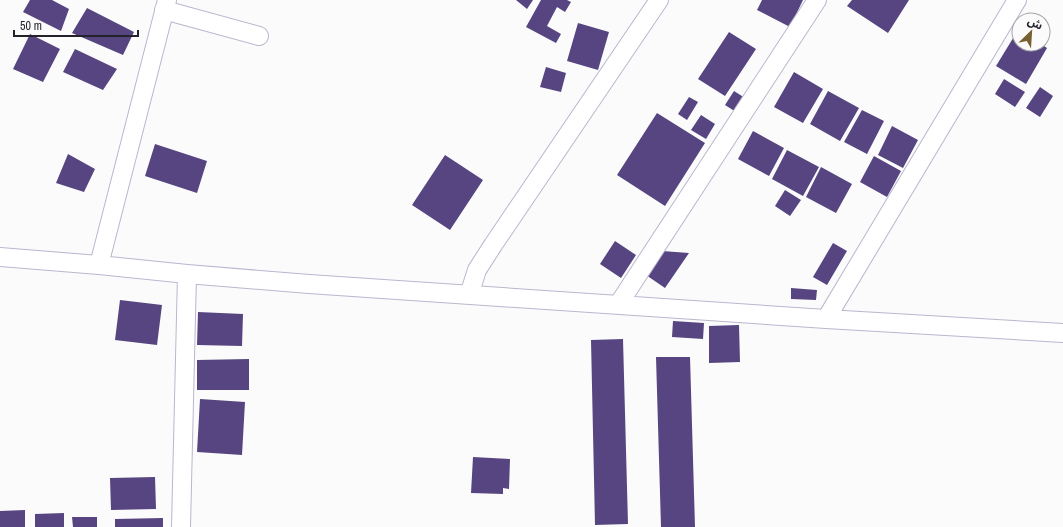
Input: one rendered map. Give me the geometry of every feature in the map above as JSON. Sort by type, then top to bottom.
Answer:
[{"type":"street","points":[[469,295],[477,270],[493,245],[659,0]]},
{"type":"street","points":[[618,305],[817,0]]},
{"type":"street","points":[[826,319],[1017,0]]},
{"type":"street","points":[[99,265],[166,5],[259,36]]},
{"type":"street","points":[[0,257],[309,284],[826,319],[1063,333]]},
{"type":"street","points":[[181,527],[187,274]]},
{"type":"building","points":[[30,0],[52,0],[69,9],[61,31],[23,12]]},
{"type":"building","points":[[516,0],[533,0],[527,9]]},
{"type":"building","points":[[541,0],[567,0],[571,2],[565,12],[557,7],[547,26],[561,34],[556,43],[526,27]]},
{"type":"building","points":[[762,0],[803,0],[790,27],[757,10]]},
{"type":"building","points":[[852,0],[909,0],[888,33],[847,6]]},
{"type":"building","points":[[87,8],[134,32],[123,55],[72,33]]},
{"type":"building","points":[[578,23],[609,32],[598,70],[567,61]]},
{"type":"building","points":[[729,32],[756,49],[725,96],[698,79]]},
{"type":"building","points":[[30,34],[60,49],[43,82],[13,69]]},
{"type":"building","points":[[1011,41],[1011,52],[1045,52],[1026,84],[996,66]]},
{"type":"building","points":[[75,49],[117,69],[103,90],[63,72]]},
{"type":"building","points":[[546,67],[566,73],[561,92],[540,87]]},
{"type":"building","points":[[794,72],[823,89],[803,123],[774,107]]},
{"type":"building","points":[[1004,79],[1025,92],[1015,107],[995,94]]},
{"type":"building","points":[[1040,87],[1053,96],[1040,117],[1026,108]]},
{"type":"building","points":[[734,91],[745,98],[736,112],[725,105]]},
{"type":"building","points":[[828,91],[859,108],[840,141],[810,124]]},
{"type":"building","points":[[689,97],[698,102],[687,120],[678,114]]},
{"type":"building","points":[[862,110],[884,121],[867,154],[844,142]]},
{"type":"building","points":[[657,113],[705,143],[665,206],[617,175]]},
{"type":"building","points":[[701,115],[715,124],[706,139],[691,130]]},
{"type":"building","points":[[892,126],[918,140],[903,168],[878,155]]},
{"type":"building","points":[[753,131],[784,148],[769,176],[738,159]]},
{"type":"building","points":[[155,144],[207,161],[197,193],[145,176]]},
{"type":"building","points":[[787,150],[819,167],[803,196],[772,179]]},
{"type":"building","points":[[68,154],[95,169],[84,192],[56,183]]},
{"type":"building","points":[[445,155],[483,180],[450,230],[412,205]]},
{"type":"building","points":[[874,156],[901,171],[887,197],[860,182]]},
{"type":"building","points":[[821,167],[852,184],[836,213],[806,197]]},
{"type":"building","points":[[785,190],[801,200],[790,216],[775,206]]},
{"type":"building","points":[[615,241],[636,255],[621,278],[600,264]]},
{"type":"building","points":[[833,243],[847,251],[827,285],[813,277]]},
{"type":"building","points":[[662,251],[689,253],[665,288],[646,275]]},
{"type":"building","points":[[791,288],[817,290],[816,300],[791,299]]},
{"type":"building","points":[[120,300],[162,305],[157,345],[115,340]]},
{"type":"building","points":[[198,312],[243,314],[242,346],[197,345]]},
{"type":"building","points":[[673,321],[704,323],[703,339],[672,337]]},
{"type":"building","points":[[739,325],[740,362],[709,363],[709,326]]},
{"type":"building","points":[[623,339],[628,524],[595,525],[591,340]]},
{"type":"building","points":[[656,357],[690,357],[695,527],[661,527]]},
{"type":"building","points":[[249,359],[249,390],[197,390],[197,360]]},
{"type":"building","points":[[200,399],[245,402],[242,455],[197,452]]},
{"type":"building","points":[[473,457],[510,459],[509,489],[503,488],[503,494],[471,493]]},
{"type":"building","points":[[155,477],[156,509],[111,510],[110,478]]},
{"type":"building","points":[[25,510],[25,527],[0,527],[0,511]]},
{"type":"building","points":[[64,513],[64,527],[35,527],[35,514]]},
{"type":"building","points":[[72,517],[97,517],[97,527],[73,527]]},
{"type":"building","points":[[163,518],[163,527],[115,527],[115,519]]}]
